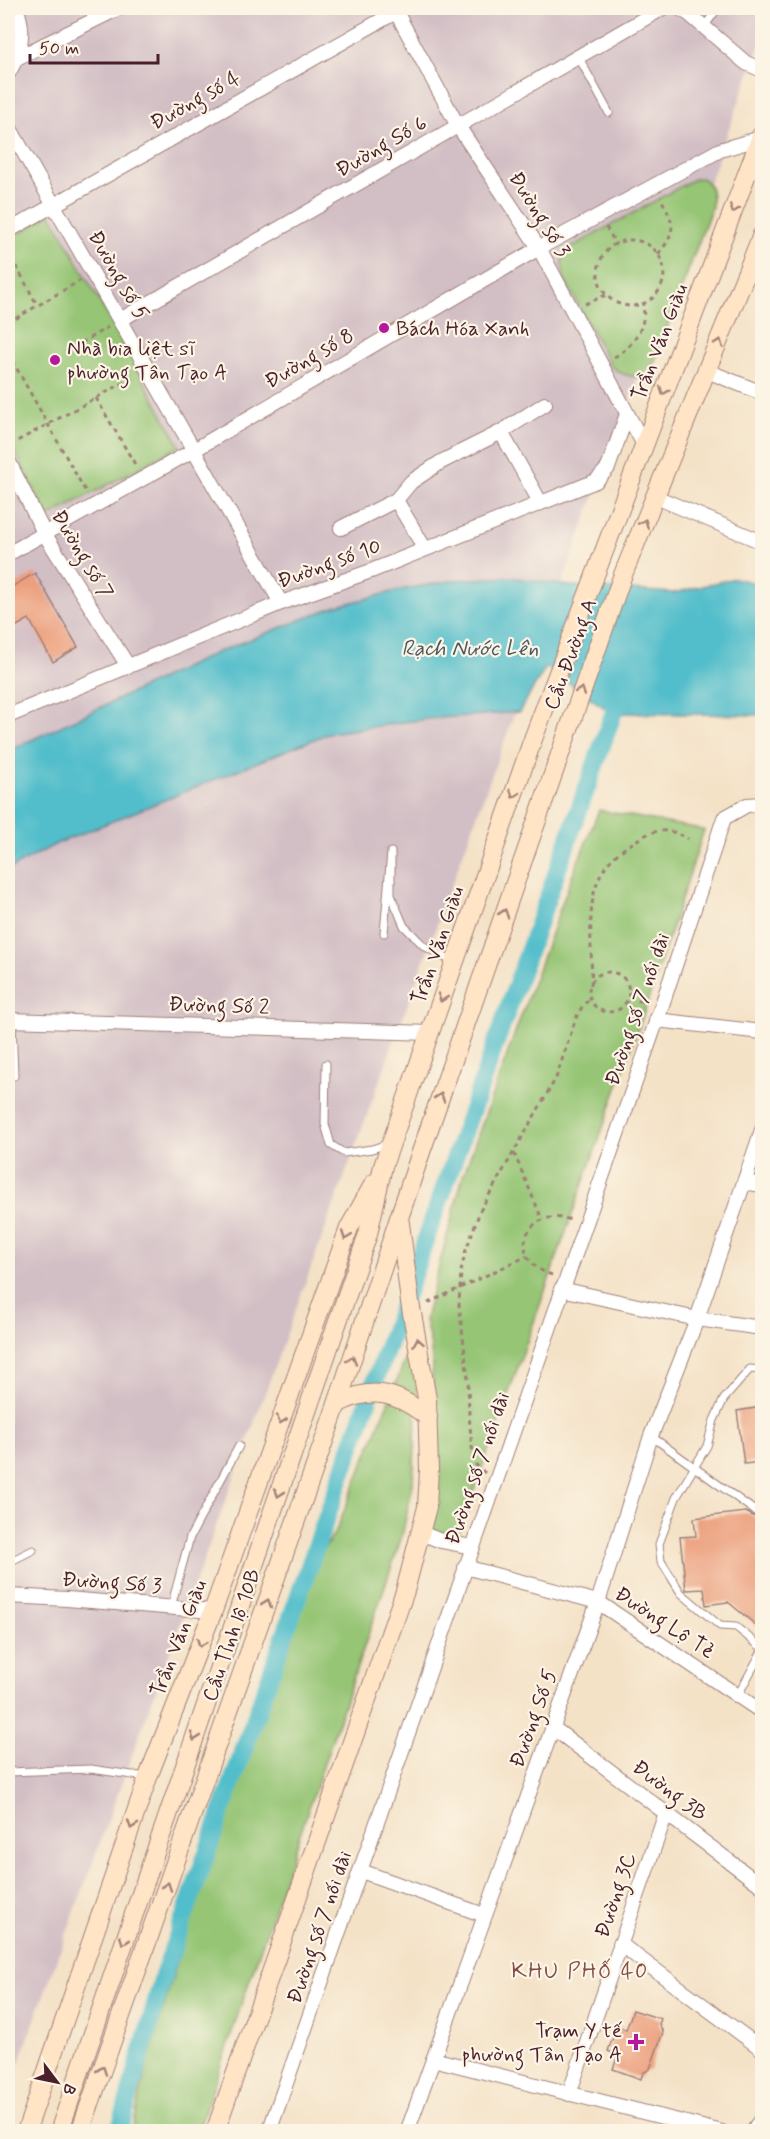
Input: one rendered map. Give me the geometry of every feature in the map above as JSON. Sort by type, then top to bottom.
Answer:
[{"type":"main road","name":"Trần Văn Giàu","points":[[598,566],[762,136]]},
{"type":"main road","points":[[656,497],[762,236]]},
{"type":"main road","name":"Cầu Đường A","points":[[421,1152],[561,746],[622,578],[656,497]]},
{"type":"main road","name":"Cầu Đường A","points":[[533,739],[598,566]]},
{"type":"main road","name":"Trần Văn Giàu","points":[[26,2132],[148,1777],[213,1611],[349,1228],[383,1166],[392,1143],[533,739]]},
{"type":"main road","name":"Cầu Tỉnh lộ 10B","points":[[80,2132],[337,1404],[421,1152]]},
{"type":"main road","name":"Trần Văn Giàu","points":[[376,1199],[383,1166]]},
{"type":"main road","name":"Cầu Tỉnh lộ 10B","points":[[59,2132],[368,1233],[376,1199]]},
{"type":"main road","points":[[215,2132],[405,1591],[421,1533],[429,1469],[424,1408],[400,1219]]},
{"type":"main road","points":[[337,1404],[364,1393],[383,1394],[424,1408]]},
{"type":"street","points":[[8,74],[17,58],[22,38],[20,17],[16,8]]},
{"type":"street","points":[[17,58],[119,8]]},
{"type":"street","name":"Đường Số 6","points":[[120,320],[663,8]]},
{"type":"street","points":[[679,8],[746,63],[762,70]]},
{"type":"street","name":"Đường số 3","points":[[398,9],[458,126],[539,248],[644,445]]},
{"type":"street","name":"Đường số 4","points":[[8,231],[398,9]]},
{"type":"street","name":"Đường số 5","points":[[8,125],[281,603]]},
{"type":"street","name":"Đường số 8","points":[[8,554],[194,450],[539,248],[720,150],[762,136]]},
{"type":"street","points":[[707,371],[762,393]]},
{"type":"street","points":[[341,528],[396,500],[411,482],[441,462],[501,432],[544,404]]},
{"type":"street","name":"Đường số 10","points":[[8,716],[281,603],[596,481],[608,468],[627,414]]},
{"type":"street","points":[[501,432],[540,502]]},
{"type":"street","name":"Đường số 7","points":[[8,460],[44,533],[128,666]]},
{"type":"street","points":[[656,497],[762,542]]},
{"type":"street","points":[[396,500],[425,549]]},
{"type":"street","name":"Đường số 7 nối dài","points":[[269,2132],[659,1014],[724,818],[747,805],[762,804]]},
{"type":"street","points":[[659,1014],[762,1032]]},
{"type":"street","name":"Đường Số 2","points":[[10,1020],[430,1033]]},
{"type":"street","name":"Đường Số 5","points":[[407,2132],[598,1602],[651,1436],[697,1319],[762,1130]]},
{"type":"street","points":[[744,1182],[762,1185]]},
{"type":"street","points":[[563,1284],[697,1319],[762,1328]]},
{"type":"street","points":[[421,1533],[441,1542],[472,1547]]},
{"type":"street","name":"Đường Lộ Tẻ","points":[[465,1567],[598,1602],[762,1712]]},
{"type":"street","name":"Đường Số 3","points":[[8,1596],[213,1611]]},
{"type":"street","name":"Đường 3B","points":[[552,1727],[762,1886]]},
{"type":"street","name":"Đường 3C","points":[[569,2094],[666,1813]]},
{"type":"street","points":[[361,1871],[484,1915]]},
{"type":"street","points":[[621,1944],[762,2049]]},
{"type":"street","points":[[433,2060],[722,2132]]},
{"type":"street","points":[[752,2132],[762,2118]]},
{"type":"lane","points":[[704,27],[718,8]]},
{"type":"lane","points":[[578,56],[609,113]]},
{"type":"lane","points":[[384,933],[391,852],[391,895],[404,926],[424,946],[454,963]]},
{"type":"lane","points":[[10,1020],[14,1076]]},
{"type":"lane","points":[[326,1064],[326,1124],[331,1145],[344,1153],[392,1143]]},
{"type":"lane","points":[[738,1695],[762,1650],[736,1627],[720,1626],[681,1593],[661,1561],[658,1544],[676,1498],[707,1446],[714,1420],[724,1399],[750,1369],[762,1370]]},
{"type":"lane","points":[[651,1436],[762,1516]]},
{"type":"lane","points":[[171,1607],[190,1537],[239,1446]]},
{"type":"lane","points":[[8,1559],[13,1560],[33,1550]]},
{"type":"lane","points":[[8,1772],[92,1769],[148,1777]]},
{"type":"path","points":[[654,186],[672,221],[671,235],[658,254]]},
{"type":"path","points":[[634,240],[645,243],[658,254],[664,269],[664,280],[652,299],[643,305],[633,307],[622,306],[606,295],[600,285],[599,264],[604,254],[612,246],[622,241],[634,240]]},
{"type":"path","points":[[8,250],[37,305]]},
{"type":"path","points":[[8,323],[93,273]]},
{"type":"path","points":[[571,309],[606,295]]},
{"type":"path","points":[[600,364],[621,353],[635,340],[643,318],[643,305]]},
{"type":"path","points":[[66,352],[120,320]]},
{"type":"path","points":[[8,353],[94,506]]},
{"type":"path","points":[[8,447],[148,370]]},
{"type":"path","points":[[96,398],[143,478]]},
{"type":"path","points":[[496,1478],[485,1473],[476,1465],[472,1448],[468,1378],[459,1304],[465,1253],[480,1211],[556,1078],[576,1018],[583,1005],[590,999],[593,894],[600,875],[610,861],[646,834],[664,830],[675,831],[688,839]]},
{"type":"path","points":[[590,999],[599,1009],[612,1012],[624,1006],[629,998],[627,982],[617,974],[605,973],[594,980],[591,985]]},
{"type":"path","points":[[629,998],[659,1014]]},
{"type":"path","points":[[514,1152],[542,1219]]},
{"type":"path","points":[[563,1284],[532,1265],[525,1247],[526,1236],[531,1228],[542,1219],[554,1216],[584,1225]]},
{"type":"path","points":[[411,1311],[527,1256]]},
{"type":"shaded area","points":[[8,8],[762,8],[762,39],[8,2093]]},
{"type":"green space","points":[[701,178],[710,186],[712,206],[654,363],[641,377],[621,373],[611,366],[564,278],[562,261],[570,248],[694,179]]},
{"type":"green space","points":[[51,214],[180,446],[48,517],[8,438],[8,240]]},
{"type":"green space","points":[[599,810],[704,830],[642,1018],[457,1538],[429,1529],[437,1462],[431,1347],[425,1319],[463,1176],[571,879]]},
{"type":"green space","points":[[408,1353],[417,1374],[415,1446],[413,1484],[402,1536],[198,2131],[132,2132],[147,2063],[181,1949],[321,1553],[336,1531]]},
{"type":"water","name":"Rạch Nước Lên","points":[[509,577],[570,586],[674,593],[735,578],[762,585],[762,715],[612,713],[546,667],[519,712],[426,719],[329,733],[56,844],[8,870],[8,751],[218,652],[334,607],[400,590],[456,580]]},
{"type":"building","points":[[35,573],[78,647],[53,662],[29,619],[8,631],[8,589]]},
{"type":"building","points":[[762,1407],[762,1462],[744,1464],[737,1411]]},
{"type":"building","points":[[746,1512],[762,1521],[762,1630],[728,1602],[706,1605],[704,1589],[686,1590],[680,1537],[696,1536],[694,1518]]},
{"type":"building","name":"Trạm Y tế phường Tân Tạo A","points":[[633,2010],[661,2019],[659,2024],[663,2032],[650,2069],[643,2073],[641,2079],[613,2069],[618,2055],[608,2051],[617,2026],[626,2030]]},
{"type":"waterway","points":[[119,2132],[164,1973],[621,692]]},
{"type":"place","name":"Bách Hóa Xanh","points":[[384,328]]},
{"type":"place","name":"Nhà bia liệt sĩ phường Tân Tạo A","points":[[55,360]]},
{"type":"place","name":"Trạm Y tế phường Tân Tạo A","points":[[636,2042]]},
{"type":"district","name":"KHU PHỐ 40","points":[[580,1970]]}]
